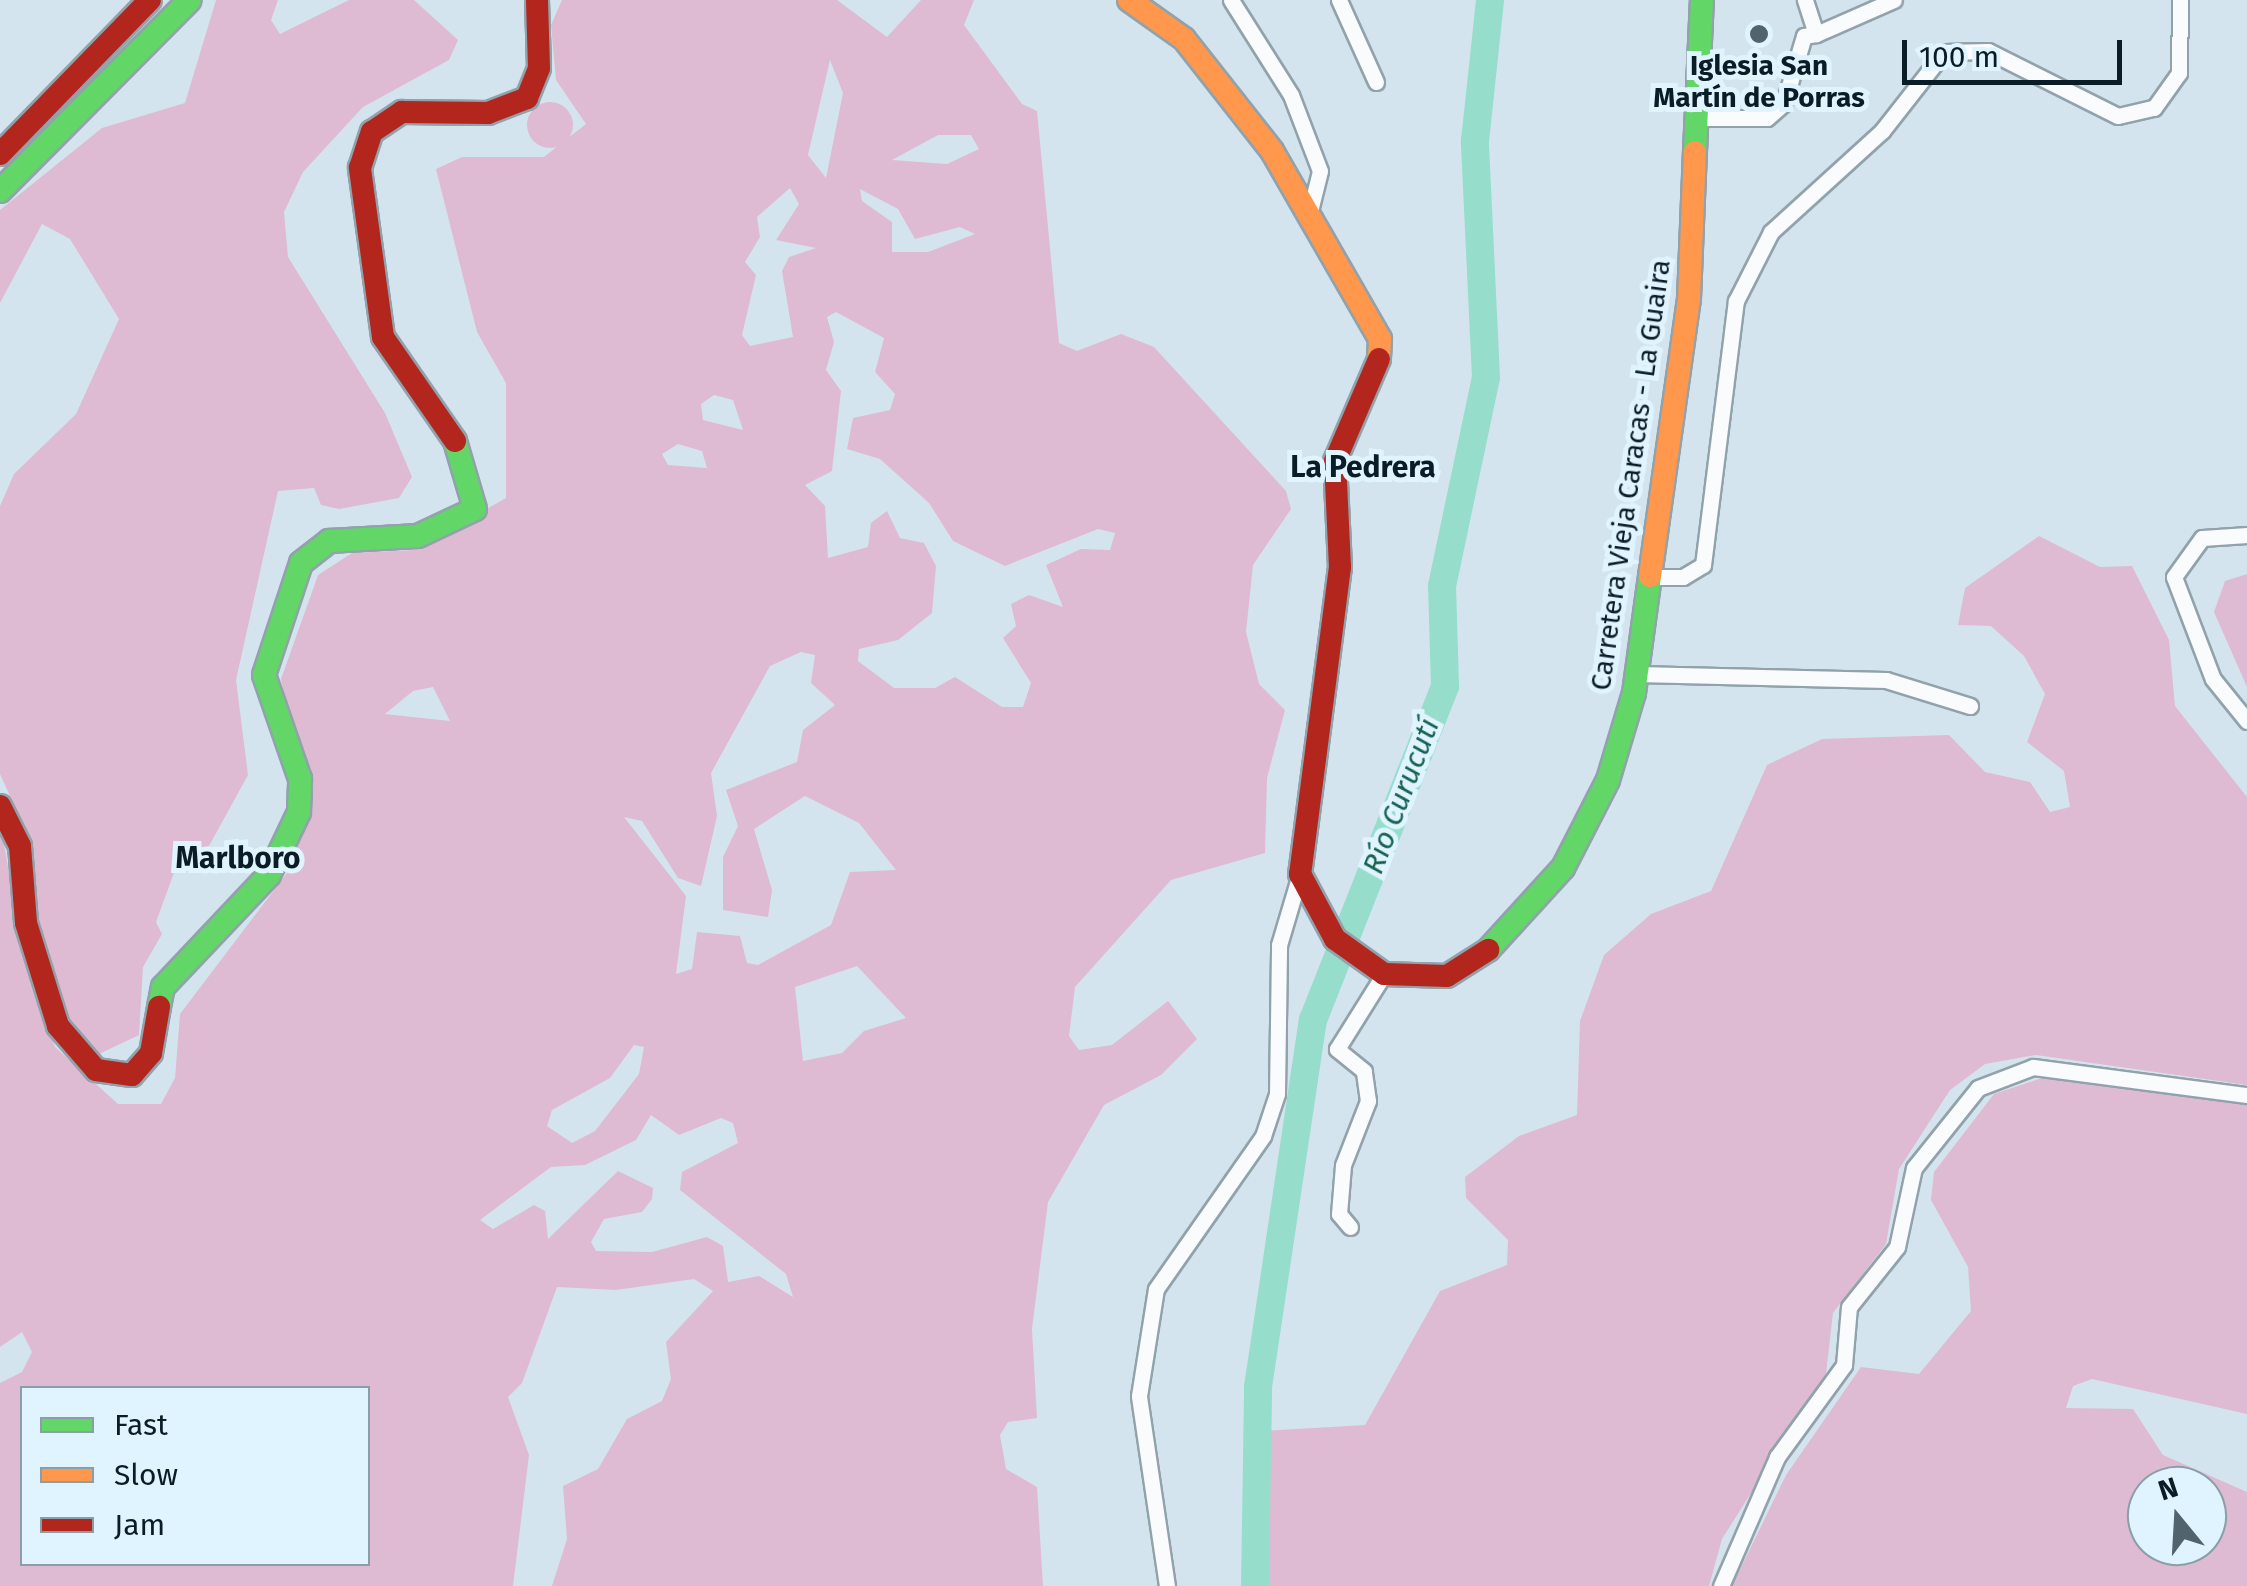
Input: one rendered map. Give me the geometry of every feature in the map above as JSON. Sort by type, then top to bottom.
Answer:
[{"type":"main road","points":[[0,154],[150,0]]},
{"type":"main road","points":[[0,191],[190,0]]},
{"type":"main road","points":[[0,806],[20,846],[26,923],[58,1026],[96,1070],[132,1075],[148,1062],[163,987],[269,875],[299,812],[300,779],[264,676],[301,563],[328,541],[418,536],[475,510],[450,424],[384,337],[360,168],[372,132],[402,112],[488,114],[527,98],[539,68],[537,0]]},
{"type":"main road","points":[[1129,0],[1184,39],[1310,211],[1382,352],[1336,461],[1340,567],[1300,874],[1314,908],[1355,956],[1384,974]]},
{"type":"main road","name":"Carretera Vieja Caracas - La Guaira","points":[[1384,974],[1448,976],[1502,942],[1562,868],[1608,780],[1637,674],[1689,298],[1702,0]]},
{"type":"street","points":[[1232,0],[1291,95],[1320,171],[1310,211]]},
{"type":"street","points":[[1339,0],[1376,82]]},
{"type":"street","points":[[1805,0],[1816,34]]},
{"type":"street","points":[[1699,118],[1766,118],[1784,102],[1804,36],[1894,0]]},
{"type":"street","points":[[1650,577],[1684,577],[1704,564],[1736,301],[1771,232],[1882,131],[1944,52],[1988,51],[2118,116],[2154,108],[2180,73],[2180,0]]},
{"type":"street","points":[[2247,535],[2193,543],[2174,577],[2213,678],[2247,722]]},
{"type":"street","points":[[1637,674],[1886,680],[1970,706]]},
{"type":"street","points":[[1167,1586],[1139,1396],[1156,1289],[1264,1136],[1277,1094],[1279,945],[1300,874]]},
{"type":"street","points":[[1350,1227],[1339,1214],[1343,1165],[1368,1101],[1364,1071],[1338,1049],[1384,974]]},
{"type":"street","points":[[1721,1586],[1778,1457],[1844,1365],[1849,1307],[1897,1247],[1914,1168],[1978,1088],[2032,1067],[2247,1095]]},
{"type":"shaded area","points":[[216,0],[278,0],[271,20],[280,34],[349,0],[414,0],[458,40],[449,60],[363,107],[303,172],[284,212],[288,257],[385,413],[412,477],[399,498],[339,509],[321,505],[314,488],[278,491],[236,680],[248,775],[209,846],[175,870],[156,922],[162,934],[143,967],[139,1035],[99,1054],[62,1014],[36,936],[28,836],[0,774],[0,506],[14,474],[76,414],[119,319],[70,239],[42,224],[0,303],[0,210],[102,128],[185,103]]},
{"type":"shaded area","points":[[562,0],[837,0],[887,37],[921,0],[974,0],[964,25],[1022,104],[1037,111],[1059,343],[1077,351],[1121,334],[1154,347],[1286,491],[1291,509],[1253,565],[1246,632],[1259,684],[1285,710],[1267,778],[1265,853],[1171,880],[1075,987],[1069,1036],[1079,1050],[1112,1045],[1168,1001],[1197,1039],[1161,1075],[1104,1105],[1048,1202],[1032,1329],[1037,1418],[1008,1422],[1000,1435],[1006,1469],[1037,1487],[1043,1586],[552,1586],[567,1539],[563,1486],[598,1469],[627,1419],[662,1401],[671,1379],[666,1342],[713,1291],[694,1279],[616,1290],[557,1287],[522,1383],[508,1397],[529,1455],[513,1586],[0,1586],[0,1383],[22,1372],[32,1352],[22,1332],[0,1347],[0,820],[21,943],[55,1047],[118,1104],[161,1104],[175,1078],[180,1014],[293,865],[306,816],[281,679],[318,575],[352,553],[414,550],[506,498],[506,383],[477,332],[436,169],[462,157],[544,157],[586,124],[556,80],[551,25]],"holes":[[[830,60],[843,93],[826,178],[808,155]],[[938,135],[971,135],[979,149],[947,164],[892,160]],[[790,188],[799,204],[776,240],[816,248],[789,257],[782,271],[793,337],[750,346],[742,335],[756,275],[745,262],[760,237],[757,217]],[[860,189],[898,209],[915,239],[960,227],[975,234],[928,252],[892,252],[892,222],[862,201]],[[836,312],[884,338],[875,372],[895,394],[890,410],[853,418],[847,449],[880,459],[929,503],[953,541],[1005,566],[1098,529],[1115,533],[1110,550],[1081,549],[1046,565],[1063,607],[1029,595],[1011,604],[1016,626],[1003,638],[1031,683],[1023,707],[1002,707],[955,677],[935,688],[894,688],[858,661],[859,649],[898,640],[932,613],[936,566],[924,543],[900,538],[887,511],[871,523],[868,547],[828,558],[825,506],[805,485],[832,471],[841,391],[826,370],[834,342],[827,317]],[[714,395],[733,400],[743,430],[703,420],[701,404]],[[678,444],[702,451],[707,468],[668,465],[662,454]],[[801,652],[815,655],[811,683],[835,705],[803,730],[797,762],[726,790],[738,826],[723,857],[723,910],[768,917],[772,890],[754,829],[805,796],[859,823],[896,870],[850,872],[831,925],[758,965],[747,963],[740,936],[697,932],[692,969],[676,974],[686,896],[624,817],[642,821],[678,878],[701,886],[717,816],[711,773],[770,666]],[[433,687],[450,721],[385,714],[413,691]],[[857,966],[906,1018],[864,1031],[842,1053],[803,1061],[795,987]],[[634,1045],[644,1047],[639,1074],[595,1131],[572,1143],[547,1126],[552,1110],[610,1078]],[[651,1115],[679,1135],[721,1118],[733,1123],[738,1143],[682,1172],[680,1190],[786,1274],[793,1297],[759,1276],[728,1282],[723,1246],[707,1237],[652,1252],[596,1251],[591,1242],[604,1219],[642,1212],[652,1199],[653,1188],[618,1171],[548,1239],[545,1211],[534,1205],[493,1229],[480,1220],[551,1167],[585,1165],[636,1140]]]},
{"type":"shaded area","points":[[550,102],[566,109],[573,125],[566,141],[550,148],[534,141],[527,125],[534,109]]},
{"type":"shaded area","points":[[2039,536],[2100,567],[2132,566],[2169,640],[2175,706],[2247,797],[2247,1085],[2036,1055],[1985,1064],[1950,1090],[1899,1169],[1886,1244],[1833,1313],[1826,1374],[1722,1539],[1709,1586],[1248,1586],[1261,1431],[1365,1425],[1440,1291],[1507,1265],[1508,1240],[1466,1198],[1465,1177],[1519,1136],[1577,1115],[1580,1021],[1604,955],[1651,914],[1711,891],[1767,765],[1822,739],[1949,735],[1985,772],[2030,782],[2050,812],[2070,807],[2064,771],[2027,742],[2045,694],[2024,656],[1991,626],[1958,625],[1965,588]]},
{"type":"shaded area","points":[[2247,574],[2247,687],[2214,612],[2225,581]]},
{"type":"shaded area","points":[[2042,1078],[2247,1103],[2247,1414],[2092,1379],[2073,1386],[2066,1408],[2133,1409],[2163,1455],[2188,1466],[2127,1466],[2127,1566],[2227,1566],[2227,1483],[2247,1492],[2247,1586],[1732,1586],[1786,1475],[1861,1367],[1919,1374],[1971,1311],[1968,1267],[1931,1200],[1934,1172],[1994,1094]]},
{"type":"waterway","name":"Río Curucutí","points":[[1255,1586],[1258,1387],[1313,1020],[1445,686],[1442,586],[1486,378],[1475,141],[1490,0]]},
{"type":"traffic: fast","points":[[0,191],[190,0]]},
{"type":"traffic: fast","points":[[1695,152],[1702,0]]},
{"type":"traffic: fast","points":[[159,1007],[163,987],[269,875],[299,812],[300,779],[264,675],[301,563],[329,541],[418,536],[475,509],[455,441]]},
{"type":"traffic: fast","points":[[1488,950],[1563,868],[1608,780],[1634,693],[1650,576]]},
{"type":"traffic: slow","points":[[1129,0],[1184,39],[1272,151],[1380,339],[1379,359]]},
{"type":"traffic: slow","points":[[1650,576],[1689,299],[1695,152]]},
{"type":"traffic: jam","points":[[0,154],[150,0]]},
{"type":"traffic: jam","points":[[455,441],[383,337],[360,168],[372,132],[402,112],[488,113],[527,98],[539,68],[537,0]]},
{"type":"traffic: jam","points":[[1379,359],[1335,461],[1340,567],[1300,874],[1335,939],[1384,974],[1447,976],[1488,950]]},
{"type":"traffic: jam","points":[[0,806],[20,846],[26,923],[58,1026],[96,1070],[132,1075],[151,1053],[159,1007]]},
{"type":"place","name":"Iglesia San Martín de Porras","points":[[1759,34]]},
{"type":"district","name":"La Pedrera","points":[[1363,467]]},
{"type":"district","name":"Marlboro","points":[[238,858]]}]
